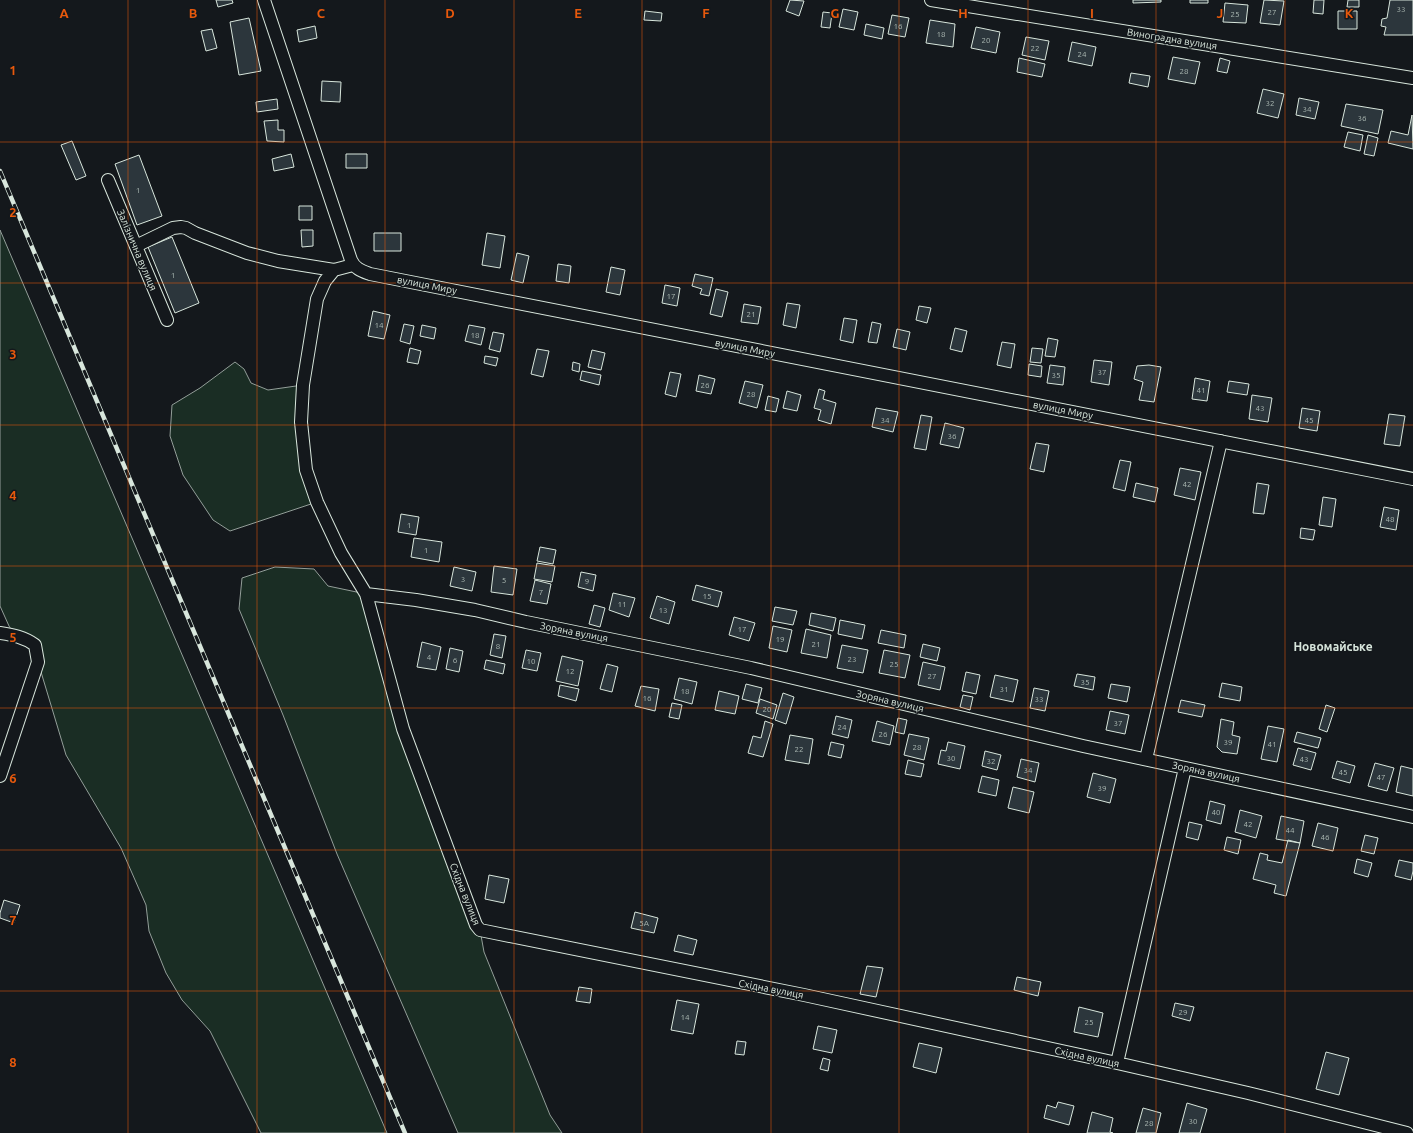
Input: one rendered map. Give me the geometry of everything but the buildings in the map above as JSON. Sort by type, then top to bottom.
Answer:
[{"type":"street","points":[[136,246],[173,228],[181,227],[253,254],[278,261],[334,270],[353,265],[264,0]]},
{"type":"street","name":"Виноградна вулиця","points":[[931,0],[1413,78]]},
{"type":"street","name":"Залізнична вулиця","points":[[108,180],[167,320]]},
{"type":"street","name":"вулиця Миру","points":[[353,265],[360,270],[378,276],[1413,479]]},
{"type":"street","points":[[334,270],[325,281],[318,299],[303,385],[301,422],[306,470],[317,502],[341,553],[366,594]]},
{"type":"street","points":[[1146,759],[1221,441]]},
{"type":"street","name":"Зоряна вулиця","points":[[366,594],[416,600],[475,610],[526,622],[736,665],[918,708],[1185,768],[1413,817]]},
{"type":"street","name":"Східна вулиця","points":[[366,594],[403,729],[476,925],[480,930],[804,995],[1118,1063],[1248,1093],[1407,1133]]},
{"type":"street","points":[[0,633],[27,639],[35,645],[38,662],[0,776]]},
{"type":"street","points":[[1118,1063],[1185,768]]},
{"type":"green space","points":[[0,230],[387,1133],[261,1133],[210,1031],[182,1000],[166,973],[149,931],[146,905],[121,848],[66,755],[38,662],[35,645],[15,635],[0,606]]},
{"type":"green space","points":[[235,362],[244,369],[251,383],[268,390],[303,385],[301,422],[317,502],[230,531],[213,520],[183,475],[170,436],[172,405],[200,388]]},
{"type":"green space","points":[[275,567],[314,569],[328,586],[366,594],[403,729],[480,930],[484,952],[550,1115],[562,1133],[458,1133],[337,854],[283,715],[239,609],[242,578]]},
{"type":"railway","points":[[0,171],[405,1133]]},
{"type":"district","name":"Новомайське","points":[[1333,646]]}]
